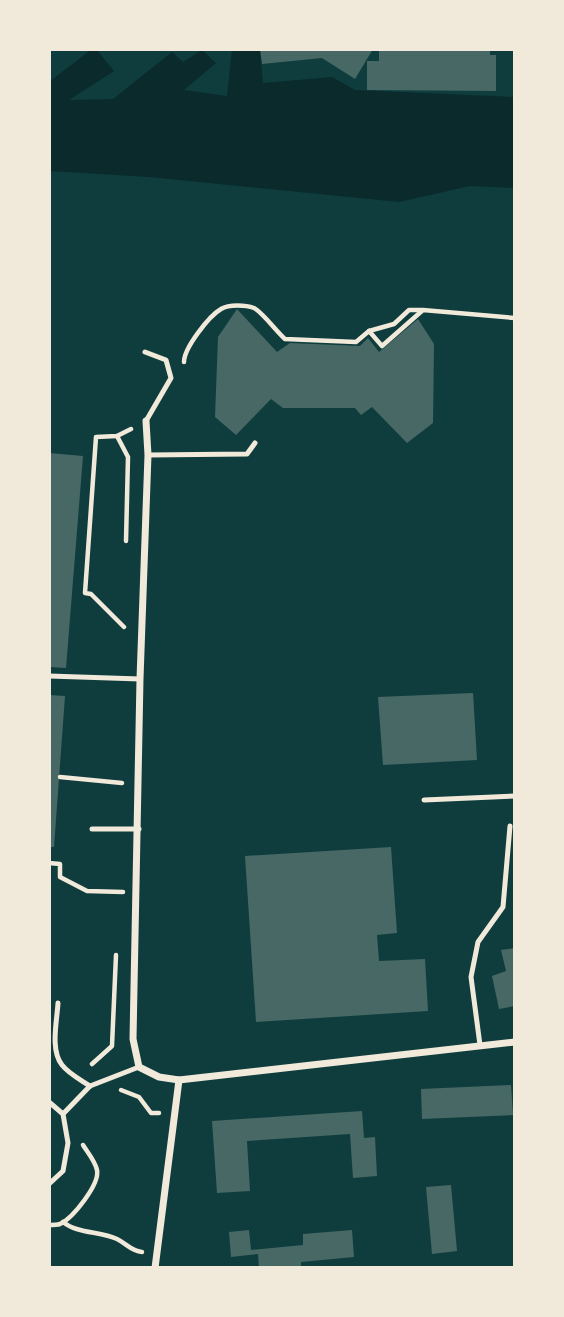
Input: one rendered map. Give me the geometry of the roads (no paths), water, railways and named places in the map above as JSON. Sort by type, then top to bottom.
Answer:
[{"type":"street","points":[[146,421],[148,455],[140,679],[133,1039],[139,1067],[159,1077],[179,1080],[515,1042]]},
{"type":"street","points":[[155,1268],[179,1080]]},
{"type":"lane","points":[[145,352],[166,360],[171,378],[146,421]]},
{"type":"lane","points":[[148,455],[247,454],[255,443]]},
{"type":"lane","points":[[49,676],[140,679]]},
{"type":"lane","points":[[424,800],[515,796]]},
{"type":"lane","points":[[480,1045],[471,977],[478,942],[503,907],[510,826]]},
{"type":"lane","points":[[92,829],[139,829]]},
{"type":"lane","points":[[58,1003],[56,1042],[59,1060],[66,1069],[90,1086]]},
{"type":"lane","points":[[63,1114],[90,1086],[139,1067]]},
{"type":"lane","points":[[49,1102],[63,1114],[68,1143],[63,1171],[49,1184]]},
{"type":"water","points":[[92,49],[96,49],[114,71],[69,100],[113,99],[172,52],[183,62],[202,50],[216,63],[184,90],[227,96],[232,49],[260,49],[263,83],[332,77],[355,90],[515,97],[515,188],[470,186],[399,202],[149,177],[49,171],[49,82]]}]
